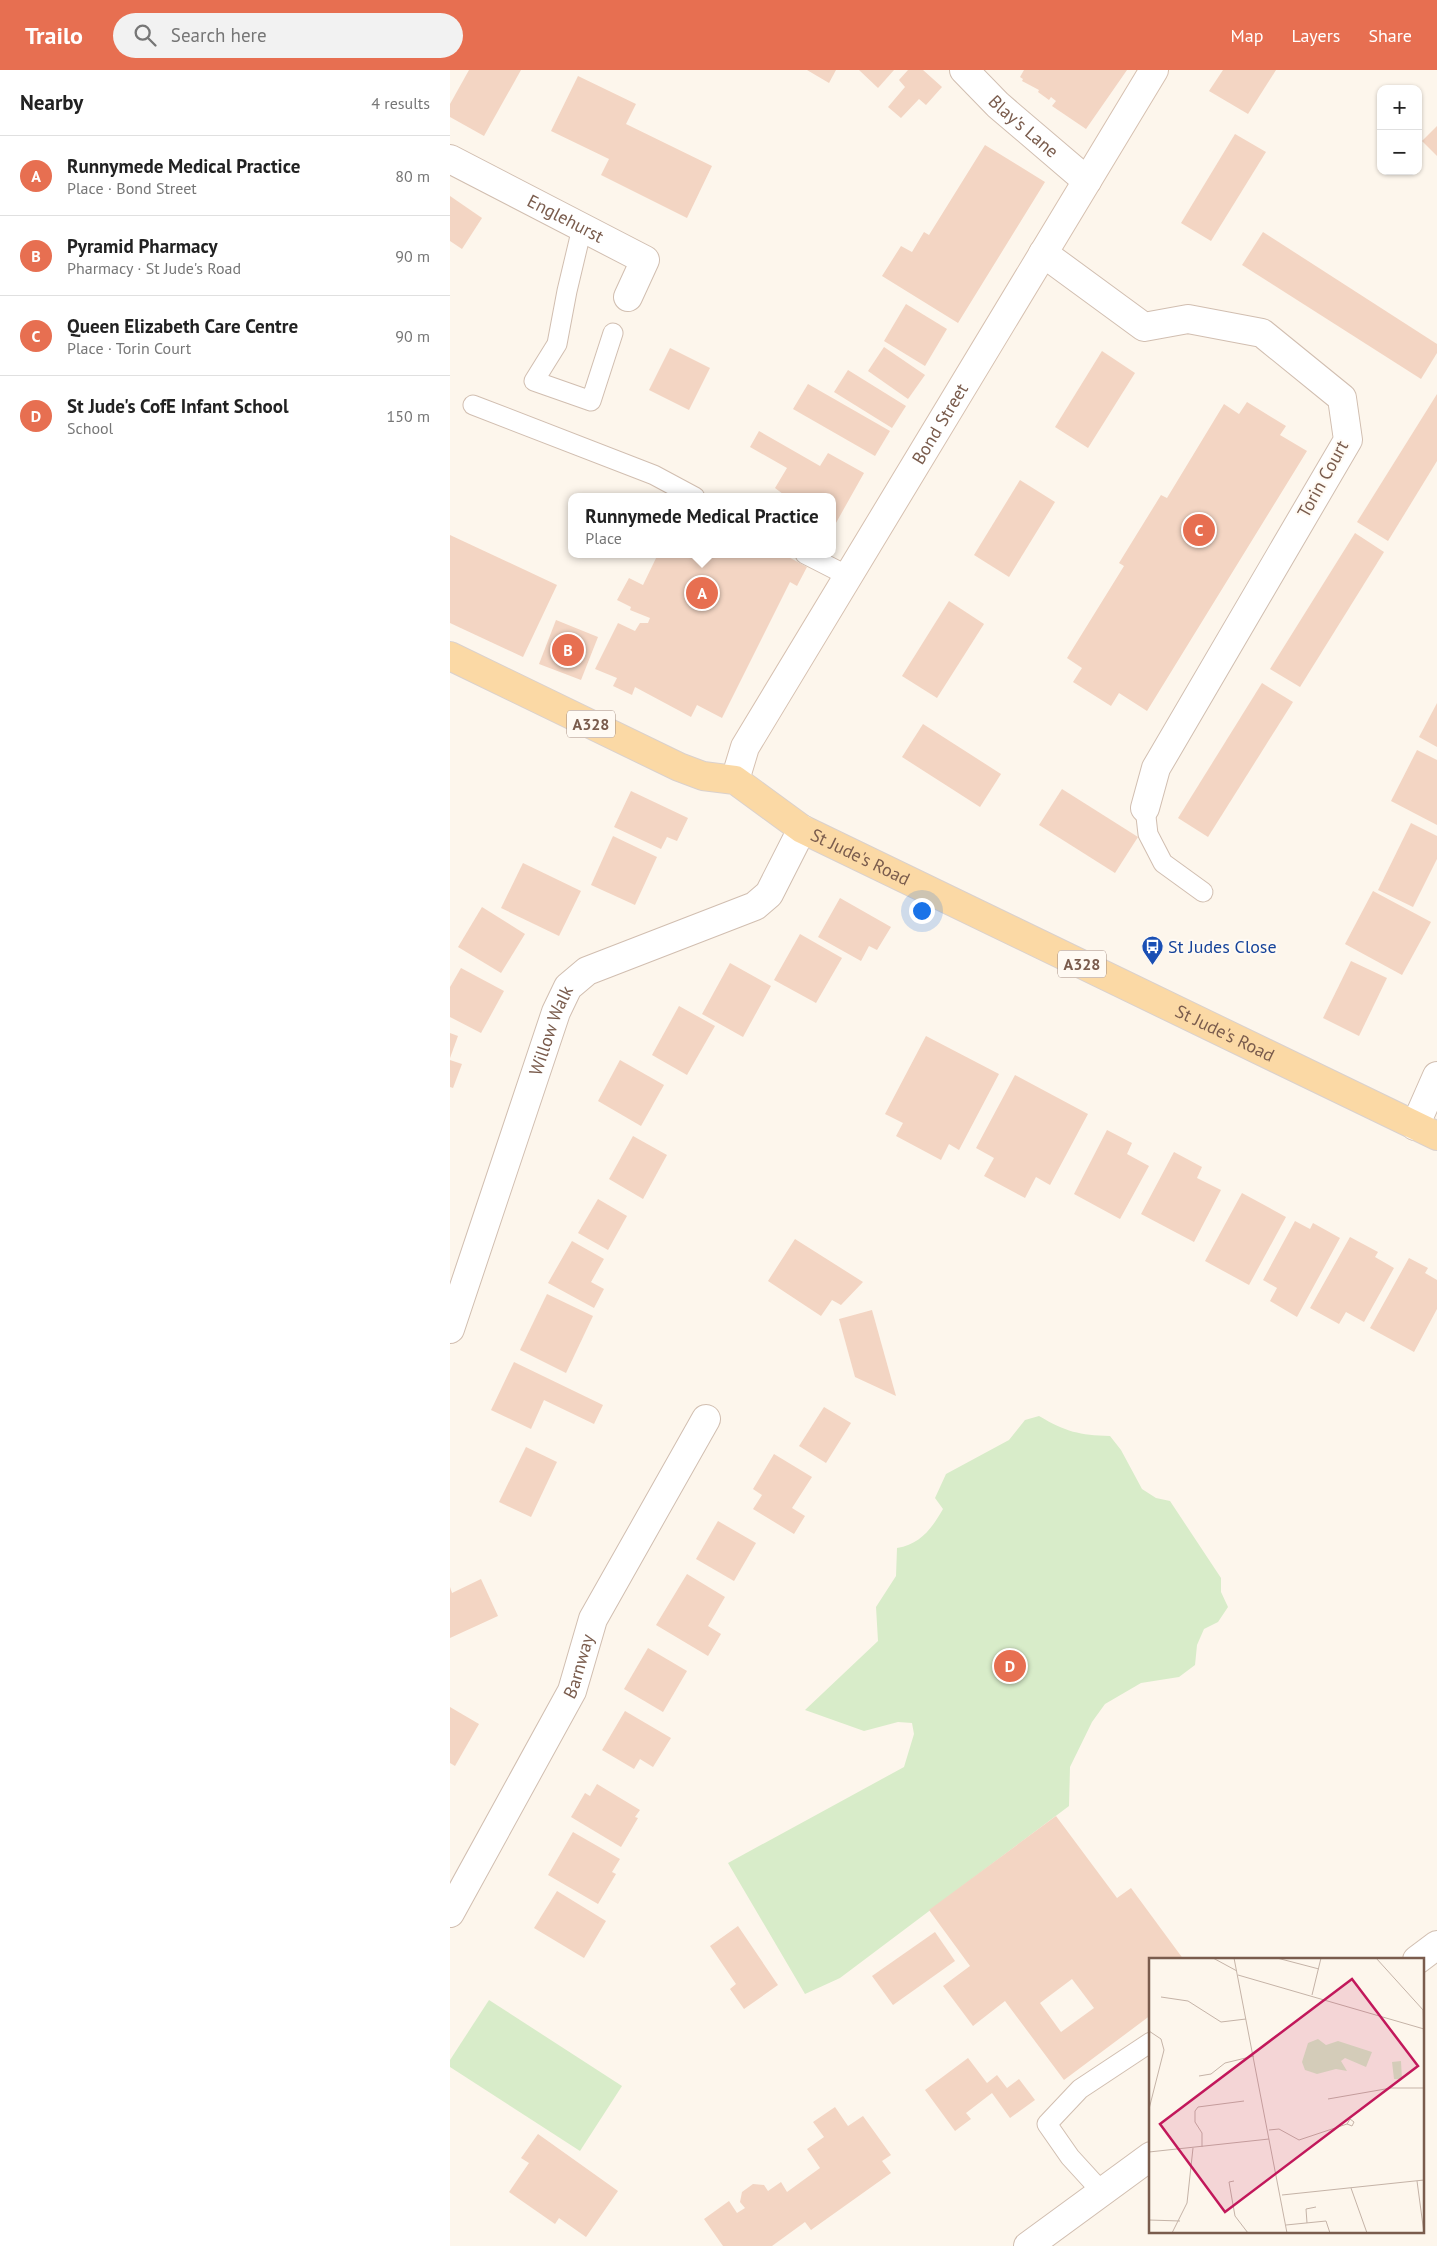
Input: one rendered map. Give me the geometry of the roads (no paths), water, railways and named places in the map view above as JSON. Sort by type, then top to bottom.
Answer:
[{"type":"main road","name":"St Jude's Road","points":[[450,656],[679,767],[703,776],[735,780],[802,829],[1426,1130]]},
{"type":"street","name":"Blay's Lane","points":[[964,70],[998,105],[1086,180]]},
{"type":"street","name":"Bond Street","points":[[735,780],[745,747],[1154,70]]},
{"type":"street","name":"Englehurst","points":[[450,159],[645,260],[628,297]]},
{"type":"street","name":"Torin Court","points":[[1043,253],[1144,327],[1188,319],[1262,333],[1342,398],[1348,440],[1156,768],[1145,808]]},
{"type":"street","name":"Willow Walk","points":[[450,1329],[556,1012],[568,988],[587,971],[755,906],[769,894],[802,829]]},
{"type":"street","points":[[1426,1130],[1437,1076]]},
{"type":"street","name":"Barnway","points":[[450,1913],[572,1691],[593,1619],[706,1419]]},
{"type":"street","points":[[1419,1958],[1437,1945]]},
{"type":"street","points":[[1028,2246],[1149,2157]]},
{"type":"lane","points":[[582,228],[567,291],[558,344],[534,382],[591,401],[613,333]]},
{"type":"lane","points":[[473,405],[654,475],[688,493]]},
{"type":"lane","points":[[814,558],[848,576]]},
{"type":"lane","points":[[1145,808],[1148,834],[1163,863],[1203,892]]},
{"type":"lane","points":[[1102,2192],[1070,2157],[1047,2124],[1080,2089],[1149,2043]]},
{"type":"place","name":"Queen Elizabeth Care Centre","points":[[1199,530]]},
{"type":"place","name":"Runnymede Medical Practice","points":[[702,593]]},
{"type":"place","name":"Pyramid Pharmacy","points":[[568,650]]},
{"type":"place","name":"St Judes Close","points":[[1152,966]]},
{"type":"place","name":"St Jude's CofE Infant School","points":[[1010,1666]]}]
